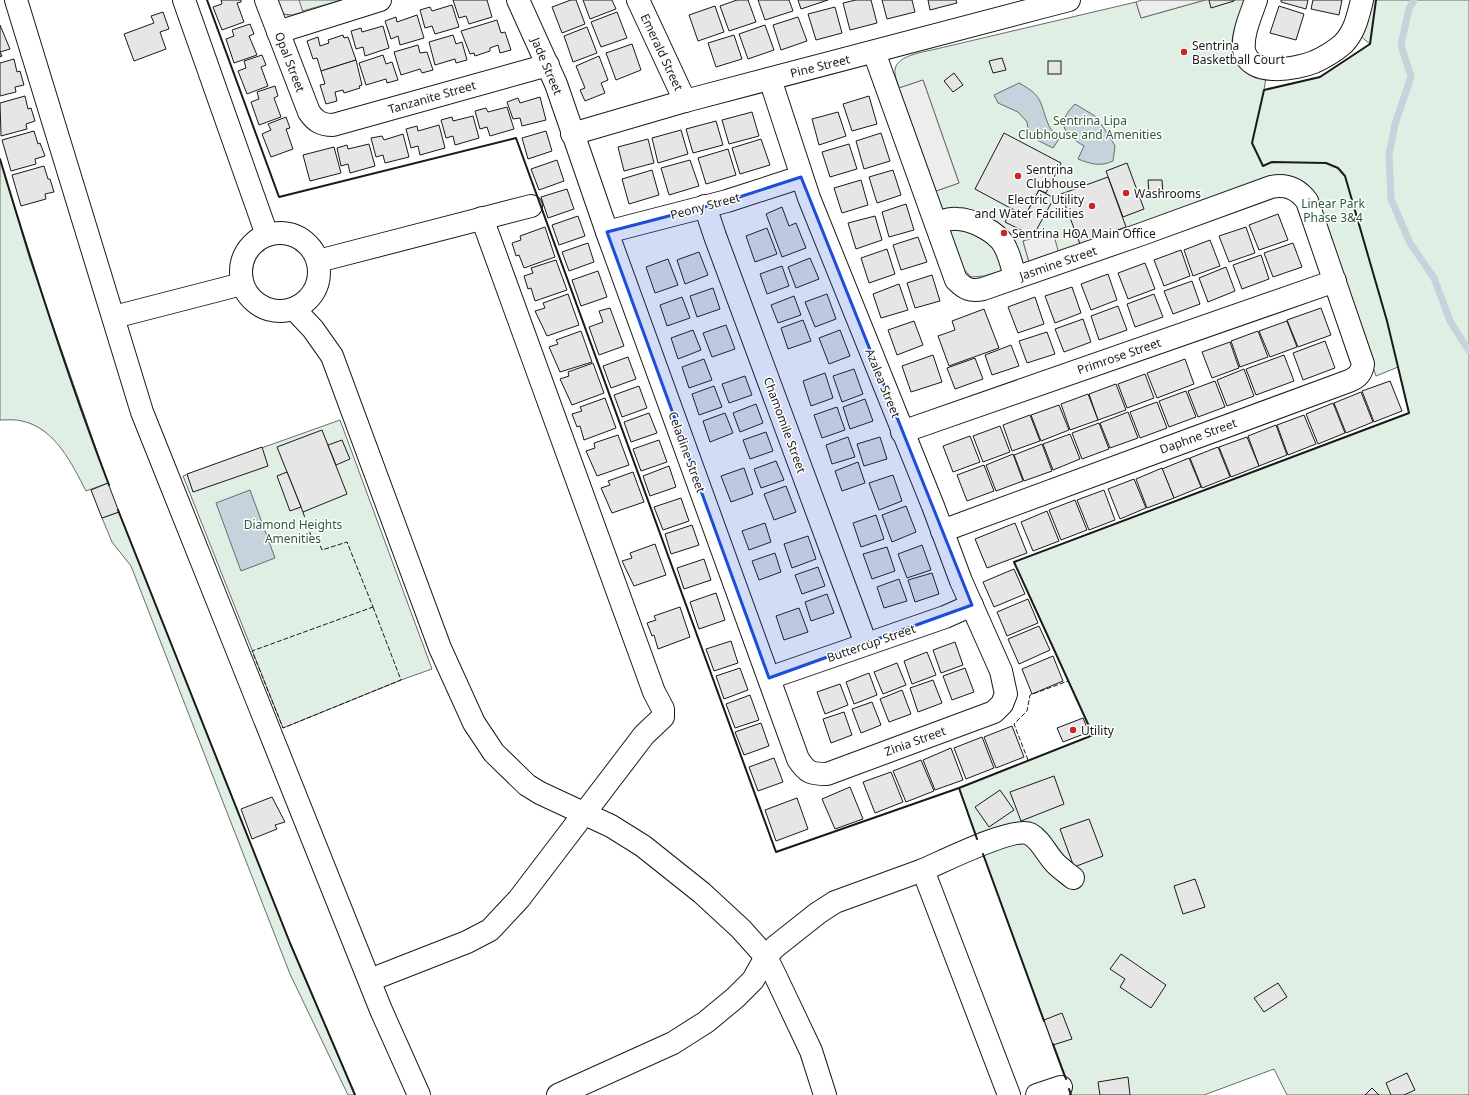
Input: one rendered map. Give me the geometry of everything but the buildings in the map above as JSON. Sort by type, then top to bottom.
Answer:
[{"type":"street","points":[[16,0],[142,412],[370,980],[419,1095]]},
{"type":"street","points":[[184,0],[267,235]]},
{"type":"street","name":"Opal Street","points":[[266,0],[309,112],[318,122]]},
{"type":"street","points":[[278,32],[319,9],[380,0]]},
{"type":"street","name":"Jade Street","points":[[518,0],[556,84],[572,134]]},
{"type":"street","name":"Pine Street","points":[[572,134],[685,101],[874,52],[1008,7],[1069,0]]},
{"type":"street","points":[[1256,0],[1244,44],[1244,52],[1248,59],[1256,66],[1268,70],[1282,69],[1314,62],[1342,45],[1350,35],[1358,18],[1362,0]]},
{"type":"street","name":"Emerald Street","points":[[643,1],[685,101]]},
{"type":"street","name":"Jasmine Street","points":[[874,52],[956,280],[965,289],[975,291],[1142,234],[1271,187],[1281,185],[1292,188],[1301,193],[1307,201],[1335,281]]},
{"type":"street","name":"Tanzanite Street","points":[[318,122],[333,125],[548,65]]},
{"type":"street","name":"Azalea Street","points":[[770,79],[802,177],[902,432],[1004,683]]},
{"type":"street","name":"Celadine Street","points":[[572,134],[798,759],[805,769]]},
{"type":"street","name":"Peony Street","points":[[607,232],[775,187],[802,177]]},
{"type":"street","points":[[318,261],[530,206]]},
{"type":"street","name":"Chamomile Street","points":[[706,206],[715,236],[866,644]]},
{"type":"street","points":[[370,980],[467,942],[490,930],[519,898],[563,839],[586,813],[644,735],[661,721],[663,710],[652,685],[482,218]]},
{"type":"street","points":[[936,224],[956,218],[963,219],[995,235],[1004,244],[1015,277]]},
{"type":"street","points":[[279,233],[295,235],[304,240],[313,250],[318,261],[320,272],[318,286],[309,300],[294,309],[284,312],[270,311],[256,304],[247,294],[242,284],[241,263],[246,252],[255,241],[267,235],[279,233]]},
{"type":"street","name":"Primrose Street","points":[[902,432],[1335,281]]},
{"type":"street","name":"Daphne Street","points":[[942,531],[1356,379],[1362,369],[1363,364],[1335,281]]},
{"type":"street","points":[[114,317],[242,284]]},
{"type":"street","points":[[294,309],[325,344],[336,365],[440,648],[474,723],[494,753],[527,784],[540,793],[586,813],[611,826],[643,846],[702,893],[741,929],[766,957],[811,1051],[825,1095]]},
{"type":"street","name":"Buttercup Street","points":[[769,678],[945,617],[972,605]]},
{"type":"street","name":"Zinia Street","points":[[805,769],[813,774],[827,774],[994,712],[1002,704],[1006,694],[1004,683]]},
{"type":"street","points":[[558,1095],[680,1039],[706,1022],[753,980],[766,957],[788,936],[835,902],[923,870],[1003,836],[1019,832],[1030,834],[1038,841],[1056,863],[1073,878]]},
{"type":"street","points":[[923,870],[1009,1095]]},
{"type":"street","points":[[1037,1095],[1061,1087]]},
{"type":"highlighted area","points":[[801,177],[972,605],[769,678],[607,232],[727,201]]},
{"type":"green space","points":[[275,0],[342,0],[288,15],[283,14]]},
{"type":"green space","points":[[1205,0],[1245,0],[1236,23],[1232,41],[1232,50],[1238,63],[1266,78],[1264,90],[1320,77],[1370,44],[1353,30],[1362,0],[1469,0],[1469,1095],[1287,1095],[1274,1069],[1204,1095],[1071,1095],[959,788],[1093,735],[1014,562],[1409,413],[1398,367],[1376,376],[1316,196],[1308,185],[1293,177],[1288,176],[1059,254],[1023,241],[1029,262],[984,276],[971,277],[963,268],[936,191],[959,183],[923,80],[899,88],[895,72],[897,64],[906,57],[919,53],[1136,2],[1141,18]]},
{"type":"green space","points":[[0,159],[30,260],[108,483],[86,491],[61,448],[44,431],[34,425],[22,421],[0,420]]},
{"type":"green space","name":"Diamond Heights Amenities","points":[[340,420],[432,669],[283,728],[183,476]]},
{"type":"green space","points":[[119,512],[290,943],[355,1095],[348,1095],[290,974],[131,566],[112,542],[102,518]]},
{"type":"shaded area","points":[[275,0],[299,0],[303,12],[292,15],[283,14],[280,12]]},
{"type":"shaded area","points":[[1142,0],[1205,0],[1141,18],[1136,2]]},
{"type":"shaded area","points":[[923,80],[959,183],[936,191],[899,88]]},
{"type":"shaded area","points":[[1019,83],[1033,92],[1040,101],[1049,126],[1059,139],[1053,148],[1029,136],[1027,122],[1018,112],[998,103],[994,95]]},
{"type":"shaded area","points":[[1075,104],[1095,116],[1108,134],[1115,146],[1113,161],[1104,164],[1096,164],[1078,159],[1084,146],[1071,137],[1064,128],[1065,117]]},
{"type":"shaded area","points":[[1053,232],[1059,254],[1029,262],[1023,241]]},
{"type":"shaded area","points":[[250,490],[275,558],[241,571],[216,503]]},
{"type":"waterway","points":[[1414,0],[1409,9],[1401,45],[1411,77],[1395,124],[1389,155],[1391,199],[1410,243],[1434,278],[1450,321],[1469,351]]},
{"type":"fence","points":[[303,512],[312,539],[317,538],[322,550],[347,542],[373,607]]},
{"type":"fence","points":[[373,607],[401,680],[283,728],[252,651],[373,607]]},
{"type":"fence","points":[[1028,760],[1014,724],[1027,711],[1030,695],[1068,681]]},
{"type":"wall","points":[[207,0],[279,197],[516,138],[776,852],[959,788],[1093,735],[1014,562],[1409,413],[1387,321],[1345,176],[1338,168],[1326,163],[1272,162],[1263,166],[1252,143],[1264,90],[1320,77],[1370,44],[1376,0]]},
{"type":"wall","points":[[0,159],[25,241],[79,404],[109,485]]},
{"type":"wall","points":[[118,510],[290,943],[355,1095]]},
{"type":"wall","points":[[959,788],[977,839]]},
{"type":"wall","points":[[983,854],[1044,1021]]},
{"type":"wall","points":[[1053,1044],[1066,1079]]},
{"type":"wall","points":[[1069,1089],[1071,1095]]},
{"type":"place","name":"Sentrina Basketball Court","points":[[1184,52]]},
{"type":"place","name":"Sentrina Clubhouse","points":[[1018,176]]},
{"type":"place","name":"Washrooms","points":[[1126,193]]},
{"type":"place","name":"Electric Utility and Water Facilities","points":[[1092,206]]},
{"type":"place","name":"Sentrina HOA Main Office","points":[[1004,233]]},
{"type":"place","name":"Utility","points":[[1073,730]]},
{"type":"park label","name":"Sentrina Lipa Clubhouse and Amenities","points":[[1090,127]]},
{"type":"park label","name":"Linear Park Phase 3&4","points":[[1333,210]]}]
